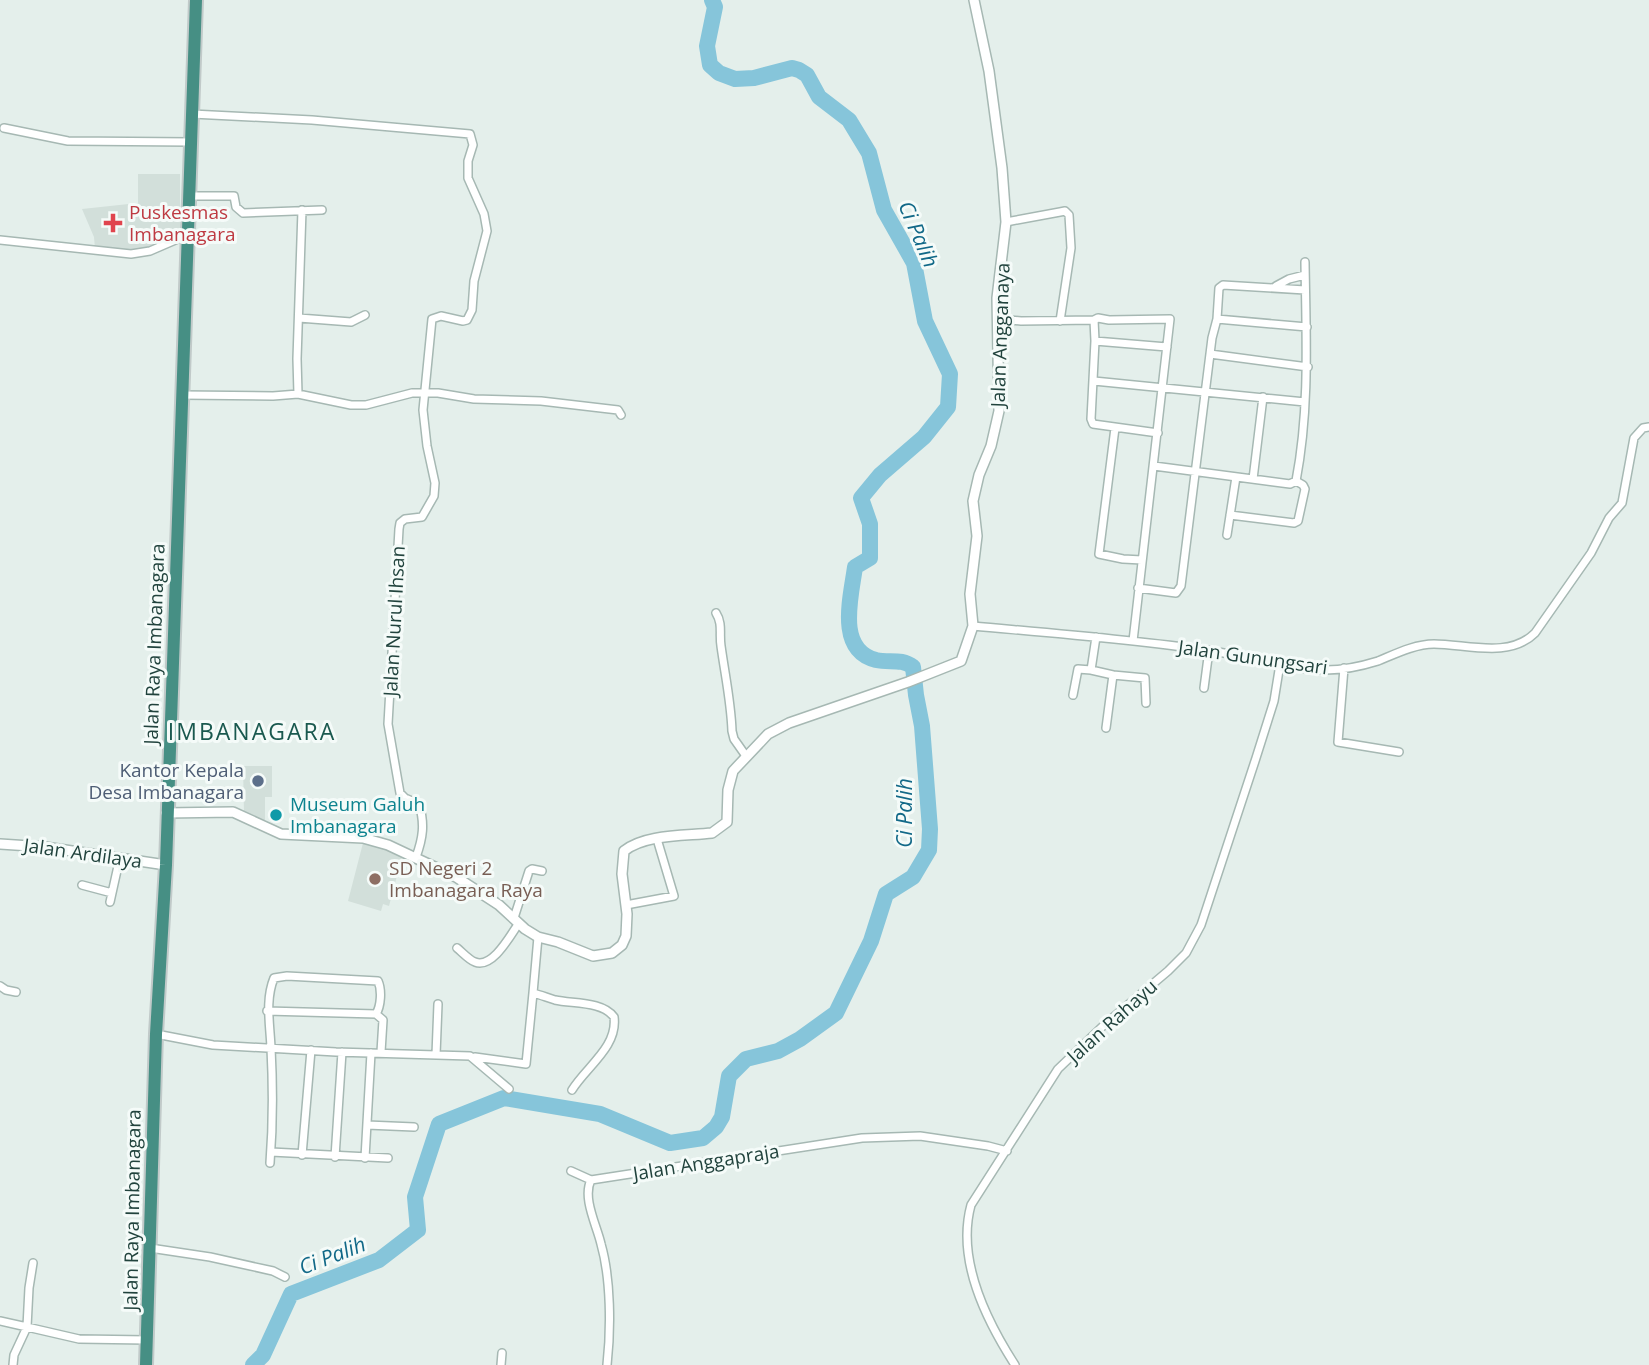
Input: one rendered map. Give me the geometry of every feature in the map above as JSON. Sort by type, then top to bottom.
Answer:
[{"type":"highway","name":"Jalan Raya Imbanagara","points":[[146,1365],[156,1034],[166,865],[197,3]]},
{"type":"street","name":"Jalan Angganaya","points":[[973,626],[970,594],[977,536],[973,501],[999,411],[998,286],[1006,222],[989,71],[974,0]]},
{"type":"street","points":[[192,114],[312,120],[470,134],[473,145],[468,161],[468,178],[484,214],[487,231],[474,281],[472,310],[467,320],[441,316],[432,319],[423,392]]},
{"type":"street","points":[[4,128],[68,141],[191,142]]},
{"type":"street","points":[[188,197],[234,196],[236,207],[243,212],[322,210]]},
{"type":"street","points":[[299,394],[302,210]]},
{"type":"street","points":[[1006,222],[1065,211],[1069,215],[1071,248],[1060,321]]},
{"type":"street","points":[[0,240],[103,252],[139,253],[188,234]]},
{"type":"street","points":[[1296,481],[1308,367],[1305,262]]},
{"type":"street","points":[[1276,287],[1289,279],[1305,275]]},
{"type":"street","points":[[1138,588],[1176,593],[1179,590],[1221,286],[1305,290]]},
{"type":"street","points":[[299,318],[351,322],[365,315]]},
{"type":"street","points":[[998,319],[1060,321],[1168,317],[1171,321],[1133,641]]},
{"type":"street","points":[[1217,319],[1307,327]]},
{"type":"street","points":[[1094,320],[1093,424],[1158,433]]},
{"type":"street","points":[[1095,341],[1167,347]]},
{"type":"street","points":[[1210,354],[1308,367]]},
{"type":"street","points":[[1094,381],[1305,402]]},
{"type":"street","points":[[182,395],[299,394],[351,405],[366,405],[390,397],[423,392],[495,401],[592,405],[618,410],[621,415]]},
{"type":"street","name":"Jalan Nurul Ihsan","points":[[416,858],[422,842],[422,814],[419,804],[400,793],[388,724],[400,523],[405,519],[422,517],[434,496],[435,483],[424,428],[423,392]]},
{"type":"street","points":[[1253,479],[1263,397]]},
{"type":"street","name":"Jalan Gunungsari","points":[[973,626],[1209,650],[1312,669],[1344,668],[1431,644],[1465,648],[1515,647],[1528,640],[1542,625],[1591,553],[1609,518],[1622,503],[1634,438],[1643,428],[1649,427]]},
{"type":"street","points":[[1115,428],[1099,554],[1142,560]]},
{"type":"street","points":[[1154,466],[1290,484],[1296,481]]},
{"type":"street","points":[[1227,534],[1236,477]]},
{"type":"street","points":[[1230,515],[1294,523],[1298,521],[1305,489],[1296,481]]},
{"type":"street","points":[[716,613],[721,625],[719,635],[729,682],[732,731],[734,739],[746,756]]},
{"type":"street","points":[[166,813],[233,812],[281,834],[363,838],[388,845],[456,877],[499,905],[538,937],[593,956],[612,953],[622,945],[626,936],[622,874],[624,851],[646,839],[712,833],[721,828],[729,815],[728,790],[731,777],[746,756],[768,734],[789,723],[961,661],[973,626]]},
{"type":"street","points":[[1091,670],[1096,637]]},
{"type":"street","points":[[1204,688],[1209,650]]},
{"type":"street","name":"Jalan Rahayu","points":[[1015,1365],[973,1280],[968,1227],[971,1205],[1059,1069],[1103,1026],[1168,971],[1190,946],[1213,891],[1256,758],[1274,701],[1280,664]]},
{"type":"street","points":[[1344,668],[1338,742],[1399,752]]},
{"type":"street","points":[[1073,695],[1077,669],[1091,670],[1145,678],[1146,703]]},
{"type":"street","points":[[1106,728],[1113,675]]},
{"type":"street","points":[[626,905],[674,896],[657,839]]},
{"type":"street","name":"Jalan Ardilaya","points":[[0,844],[45,847],[166,865]]},
{"type":"street","points":[[110,902],[120,857]]},
{"type":"street","points":[[457,948],[475,962],[482,962],[500,952],[516,920],[529,871],[542,871]]},
{"type":"street","points":[[82,885],[112,893]]},
{"type":"street","points":[[156,1034],[213,1045],[470,1056],[523,1066],[527,1062],[538,937]]},
{"type":"street","points":[[270,1163],[271,1048],[267,1011],[272,980],[287,976],[378,981],[380,998],[379,1011],[376,1014]]},
{"type":"street","points":[[0,986],[16,992]]},
{"type":"street","points":[[533,993],[554,1000],[586,1004],[610,1012],[614,1017],[613,1033],[605,1050],[580,1076],[572,1090]]},
{"type":"street","points":[[436,1055],[438,1004]]},
{"type":"street","points":[[267,1011],[376,1014],[383,1020],[381,1052]]},
{"type":"street","points":[[302,1155],[311,1050]]},
{"type":"street","points":[[335,1157],[342,1052]]},
{"type":"street","points":[[365,1158],[371,1052]]},
{"type":"street","points":[[470,1056],[509,1089]]},
{"type":"street","points":[[496,1078],[504,1063]]},
{"type":"street","points":[[367,1125],[414,1127]]},
{"type":"street","name":"Jalan Anggapraja","points":[[591,1180],[862,1138],[920,1136],[1007,1151]]},
{"type":"street","points":[[271,1152],[388,1158]]},
{"type":"street","points":[[572,1171],[591,1180],[588,1194],[606,1260],[609,1348],[607,1365]]},
{"type":"street","points":[[150,1248],[210,1257],[273,1271],[285,1277]]},
{"type":"street","points":[[13,1365],[14,1355],[27,1327],[33,1263]]},
{"type":"street","points":[[0,1321],[79,1339],[147,1340]]},
{"type":"street","points":[[501,1365],[502,1353]]},
{"type":"shaded area","points":[[138,174],[180,174],[180,235],[145,250],[95,249],[94,237],[82,209],[138,203]]},
{"type":"shaded area","name":"Kantor Kepala Desa Imbanagara","points":[[243,766],[272,766],[272,797],[265,797],[265,822],[244,813]]},
{"type":"shaded area","name":"SD Negeri 2 Imbanagara Raya","points":[[363,843],[388,849],[402,857],[389,906],[383,904],[381,911],[348,901]]},
{"type":"waterway","name":"Ci Palih","points":[[253,1365],[263,1355],[291,1294],[379,1260],[418,1230],[415,1197],[439,1124],[504,1098],[600,1114],[670,1143],[703,1138],[716,1127],[722,1117],[729,1076],[746,1059],[778,1051],[836,1013],[871,941],[886,894],[913,877],[929,850],[930,829],[922,726],[913,667],[900,662],[876,660],[863,654],[855,645],[851,634],[849,607],[855,567],[870,558],[870,524],[861,498],[880,475],[924,437],[948,407],[950,374],[925,321],[914,263],[884,210],[869,153],[849,120],[819,97],[807,75],[799,70],[792,68],[754,78],[735,79],[719,73],[710,65],[707,46],[715,7],[712,0]]},
{"type":"place","name":"Puskesmas Imbanagara","points":[[113,223]]},
{"type":"place","name":"Kantor Kepala Desa Imbanagara","points":[[258,781]]},
{"type":"place","name":"Museum Galuh Imbanagara","points":[[276,815]]},
{"type":"place","name":"SD Negeri 2 Imbanagara Raya","points":[[375,879]]},
{"type":"district","name":"IMBANAGARA","points":[[252,731]]}]
